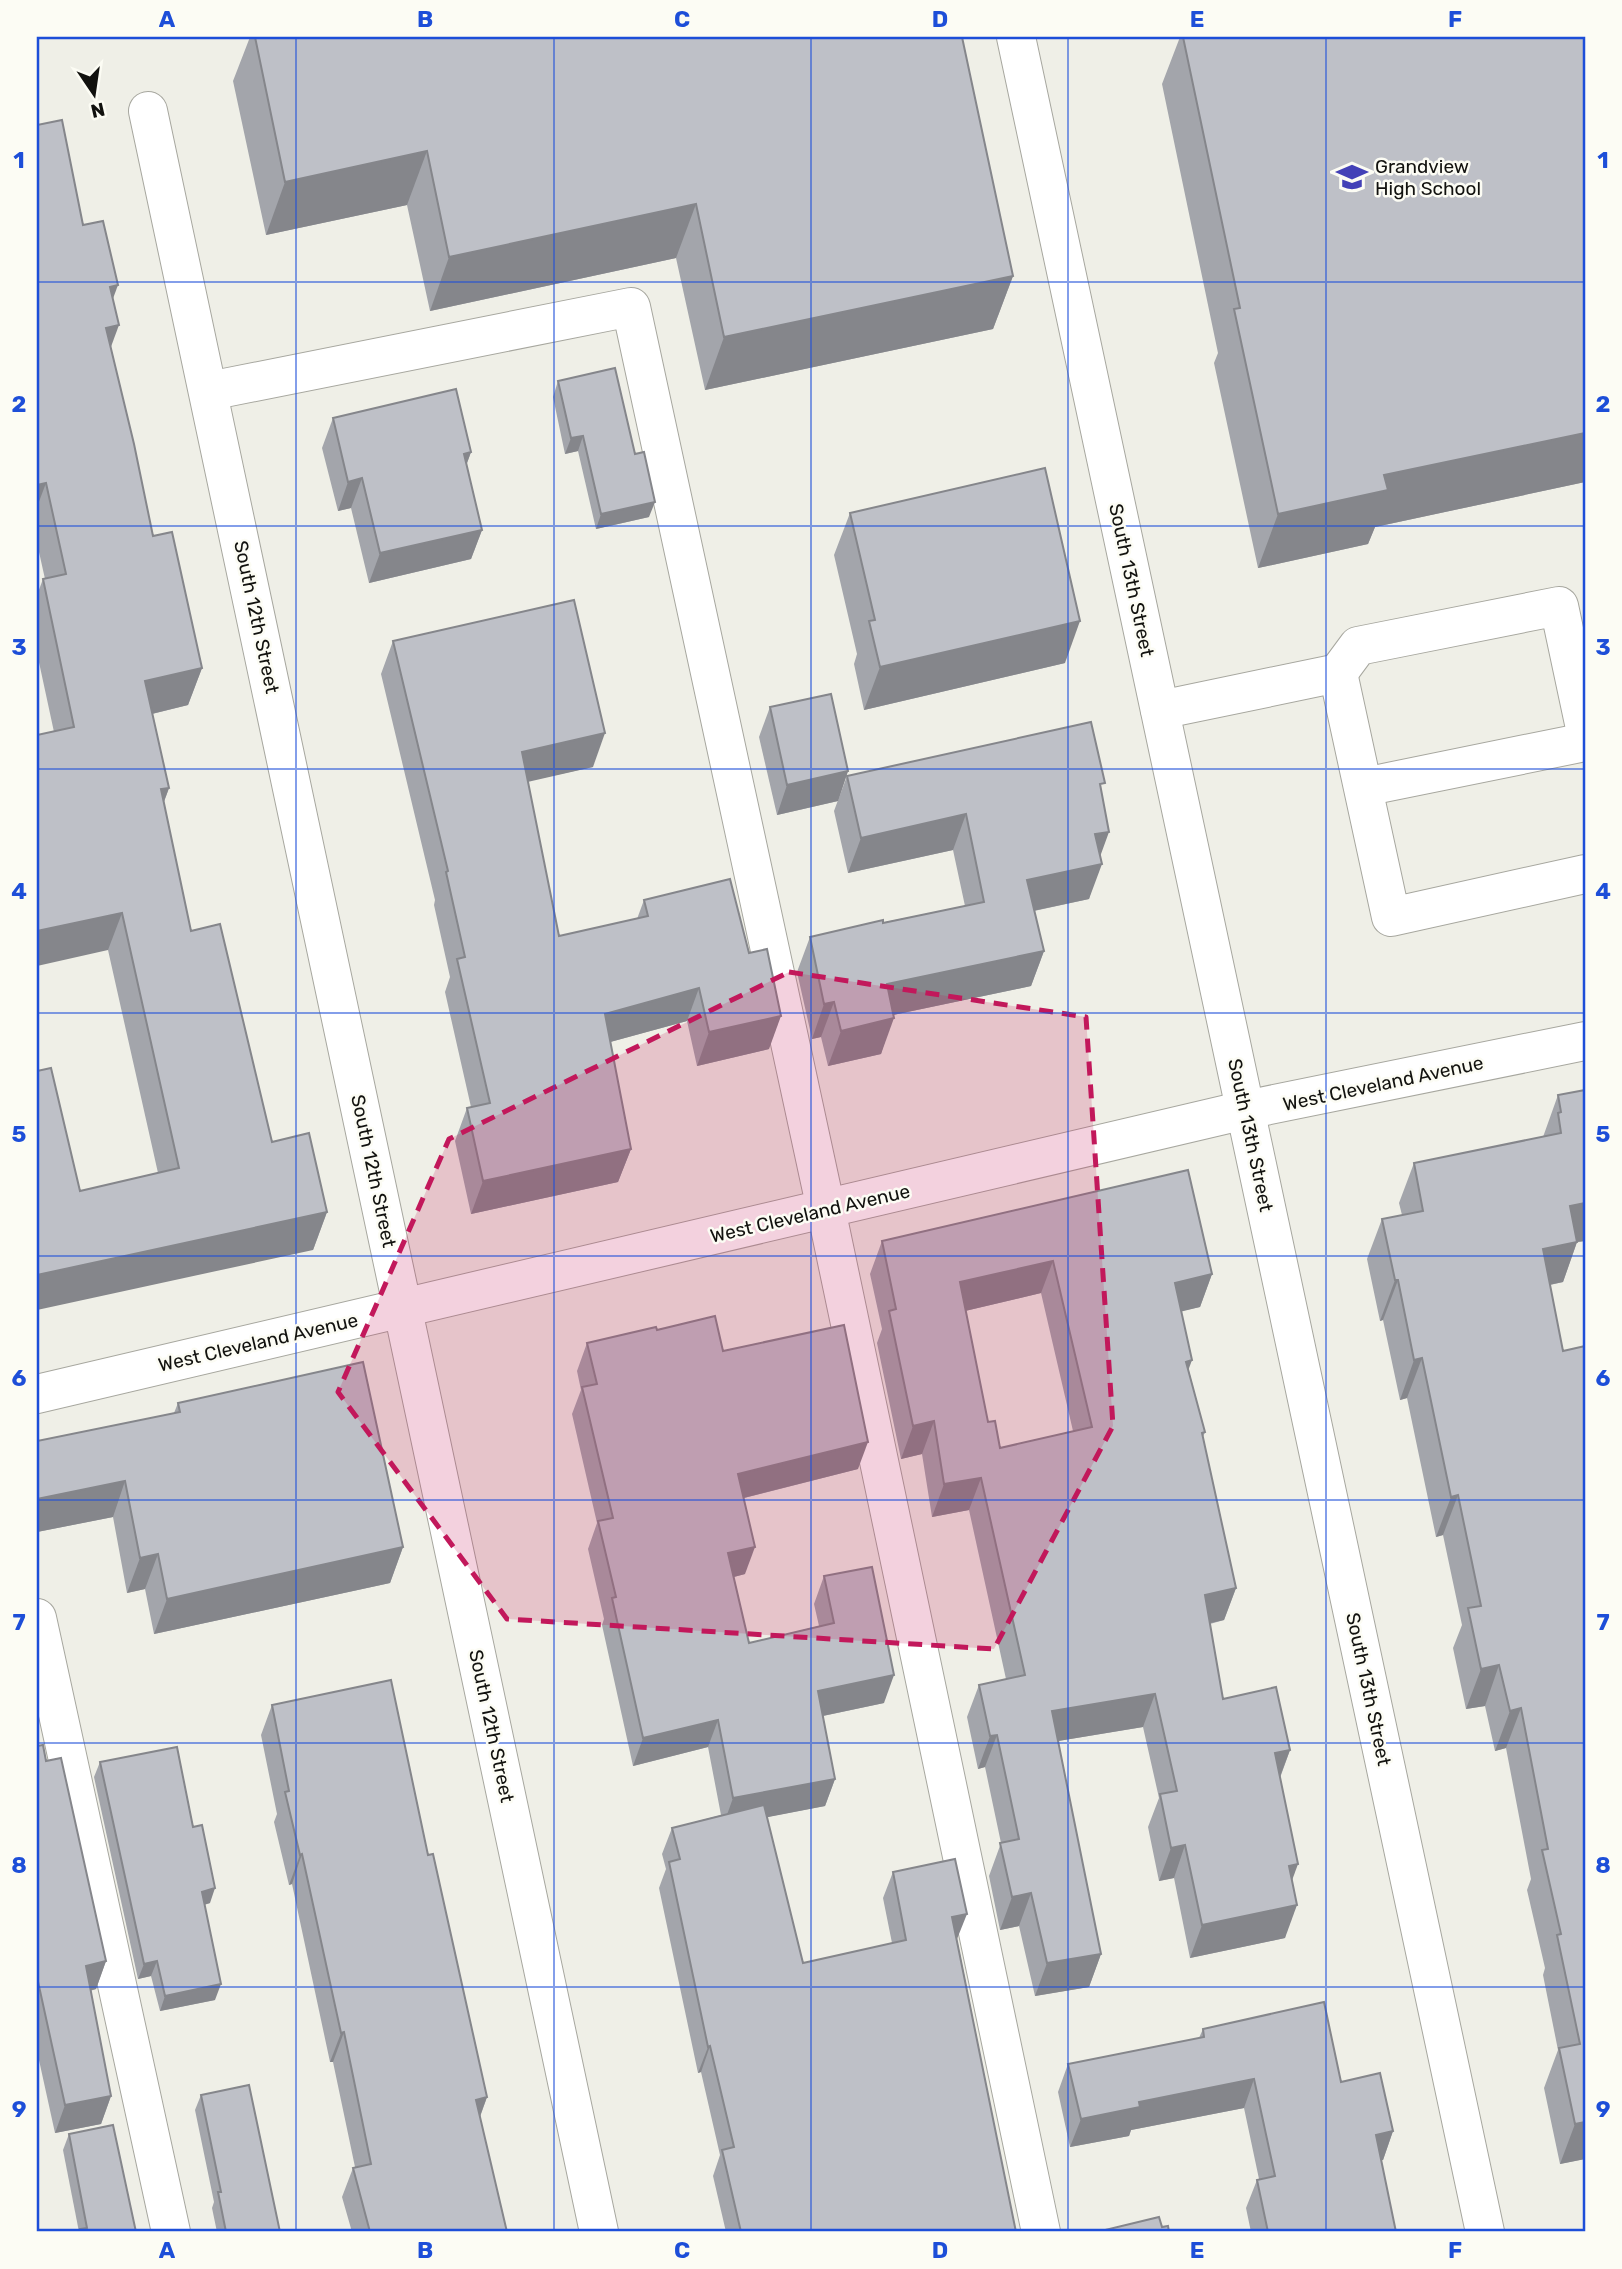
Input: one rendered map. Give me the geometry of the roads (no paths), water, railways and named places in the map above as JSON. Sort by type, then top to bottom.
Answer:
[{"type":"street","name":"South 13th Street","points":[[1016,37],[1485,2232]]},
{"type":"street","name":"South 12th Street","points":[[148,111],[599,2232]]},
{"type":"street","points":[[209,391],[631,307],[826,1209],[1041,2232]]},
{"type":"street","points":[[1160,710],[1338,673],[1358,646],[1559,606],[1585,728]]},
{"type":"street","points":[[1338,673],[1391,917],[1585,874]]},
{"type":"street","points":[[1364,788],[1585,742]]},
{"type":"street","name":"West Cleveland Avenue","points":[[37,1394],[1245,1110],[1585,1041]]},
{"type":"street","points":[[37,1618],[171,2232]]},
{"type":"place","name":"Grandview High School","points":[[1352,177]]}]
